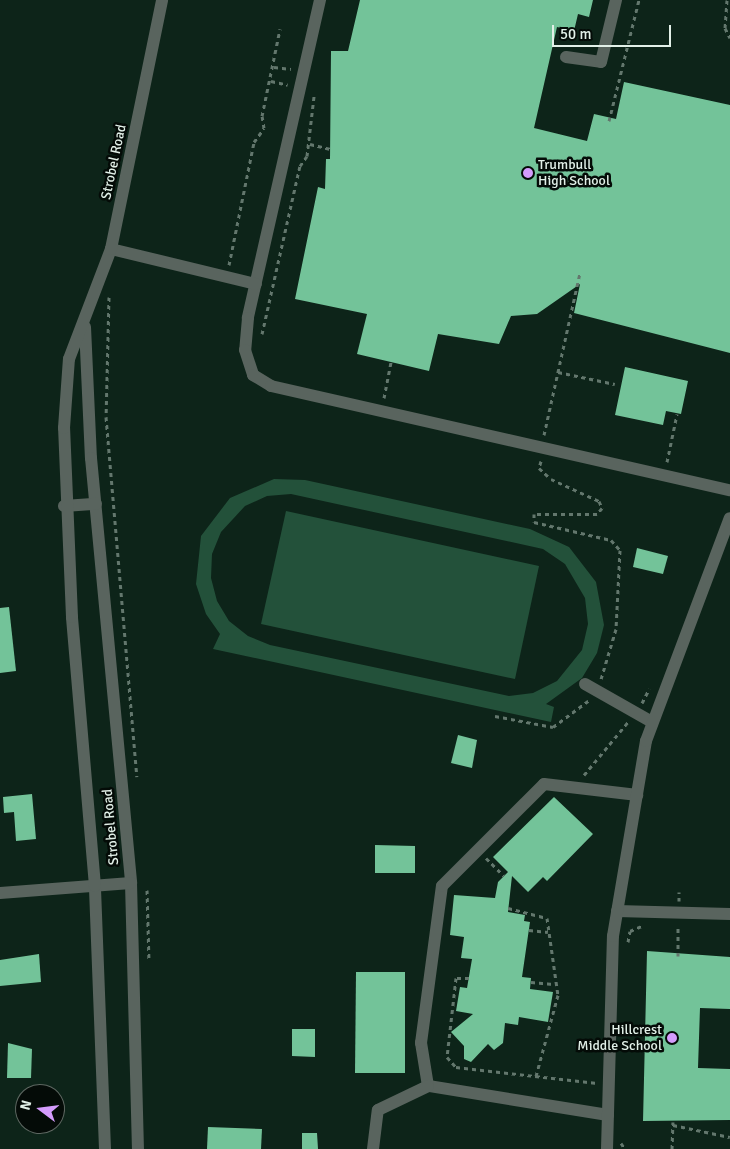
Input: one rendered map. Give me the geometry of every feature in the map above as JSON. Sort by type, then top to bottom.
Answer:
[{"type":"street","name":"Strobel Road","points":[[105,1149],[95,886],[64,506],[69,359],[85,327],[111,249],[162,0]]},
{"type":"street","points":[[320,0],[256,284],[245,350],[253,375],[271,386],[730,490]]},
{"type":"street","points":[[566,57],[601,62],[616,0]]},
{"type":"street","points":[[111,249],[256,284]]},
{"type":"street","name":"Strobel Road","points":[[85,327],[96,504],[131,883],[138,1149]]},
{"type":"street","points":[[64,506],[96,504]]},
{"type":"street","points":[[608,1149],[617,911],[650,721],[706,591],[730,518]]},
{"type":"street","points":[[590,687],[650,721]]},
{"type":"street","points":[[428,1086],[422,1043],[442,886],[544,784],[637,795]]},
{"type":"street","points":[[0,893],[131,883]]},
{"type":"street","points":[[617,911],[730,914]]},
{"type":"street","points":[[374,1149],[378,1110],[428,1086],[608,1115]]},
{"type":"path","points":[[609,121],[639,0]]},
{"type":"path","points":[[727,0],[725,28],[730,38]]},
{"type":"path","points":[[226,277],[254,142],[264,128],[262,116],[280,29]]},
{"type":"path","points":[[260,342],[300,166],[310,144],[308,129],[316,90]]},
{"type":"path","points":[[310,144],[330,149]]},
{"type":"path","points":[[494,716],[553,727],[590,687],[616,629],[620,550],[611,540],[534,522],[534,514],[597,514],[602,508],[599,501],[551,479],[540,468],[542,447],[580,272]]},
{"type":"path","points":[[111,288],[106,417],[136,763]]},
{"type":"path","points":[[383,402],[391,362]]},
{"type":"path","points":[[558,372],[615,384]]},
{"type":"path","points":[[666,462],[677,414]]},
{"type":"path","points":[[508,908],[540,913],[547,918],[556,984],[554,1021],[536,1076]]},
{"type":"path","points":[[625,952],[630,931],[652,926]]},
{"type":"path","points":[[671,926],[687,926]]},
{"type":"path","points":[[529,930],[548,932]]},
{"type":"path","points":[[469,978],[456,978],[447,1057],[456,1067],[597,1083]]},
{"type":"path","points":[[531,982],[556,984]]},
{"type":"path","points":[[672,1149],[673,1123],[730,1137]]},
{"type":"path","points":[[621,1135],[625,1149]]},
{"type":"green space","points":[[274,479],[305,480],[530,529],[569,547],[596,582],[604,625],[597,653],[582,678],[546,704],[554,707],[551,722],[213,649],[220,634],[206,614],[196,584],[201,536],[230,498]],"holes":[[[291,494],[543,549],[565,564],[585,598],[588,624],[582,650],[557,681],[533,693],[509,696],[270,645],[248,636],[229,621],[217,601],[211,578],[212,554],[221,532],[245,506],[267,496]]]},
{"type":"green space","points":[[286,511],[539,566],[515,679],[261,624]]},
{"type":"building","name":"Trumbull High School","points":[[360,0],[593,0],[589,17],[578,14],[574,31],[557,27],[534,128],[587,141],[594,114],[616,119],[624,82],[730,105],[730,353],[574,313],[580,284],[537,314],[511,316],[499,344],[438,334],[429,371],[357,354],[367,314],[295,299],[318,187],[325,189],[326,159],[330,159],[331,51],[348,51]]},
{"type":"building","points":[[625,367],[688,381],[681,414],[666,411],[663,425],[615,415]]},
{"type":"building","points":[[637,548],[668,556],[663,574],[633,567]]},
{"type":"building","points":[[9,607],[16,671],[0,673],[0,608]]},
{"type":"building","points":[[458,735],[477,740],[472,768],[451,763]]},
{"type":"building","points":[[32,794],[36,839],[16,841],[14,812],[4,813],[3,797]]},
{"type":"building","points":[[554,797],[593,834],[547,881],[543,877],[528,892],[512,876],[508,912],[525,915],[524,921],[530,922],[522,977],[531,978],[530,989],[553,992],[548,1022],[519,1017],[518,1025],[505,1023],[503,1043],[494,1050],[488,1044],[471,1062],[464,1059],[464,1046],[451,1032],[473,1014],[456,1011],[460,987],[467,988],[472,959],[461,958],[464,937],[450,935],[454,895],[495,898],[498,882],[508,872],[493,857]]},
{"type":"building","points":[[375,845],[415,846],[415,873],[375,873]]},
{"type":"building","name":"Hillcrest Middle School","points":[[647,951],[730,957],[730,1009],[700,1008],[698,1068],[730,1069],[730,1120],[643,1121]]},
{"type":"building","points":[[39,954],[41,982],[0,986],[0,960]]},
{"type":"building","points":[[356,972],[405,972],[405,1073],[355,1073]]},
{"type":"building","points":[[292,1029],[315,1029],[315,1057],[292,1056]]},
{"type":"building","points":[[8,1043],[32,1049],[31,1078],[7,1078]]},
{"type":"building","points":[[208,1127],[262,1129],[261,1149],[207,1149]]},
{"type":"building","points":[[302,1133],[317,1133],[318,1149],[302,1149]]},
{"type":"place","name":"Trumbull High School","points":[[528,173]]},
{"type":"place","name":"Hillcrest Middle School","points":[[672,1038]]}]
